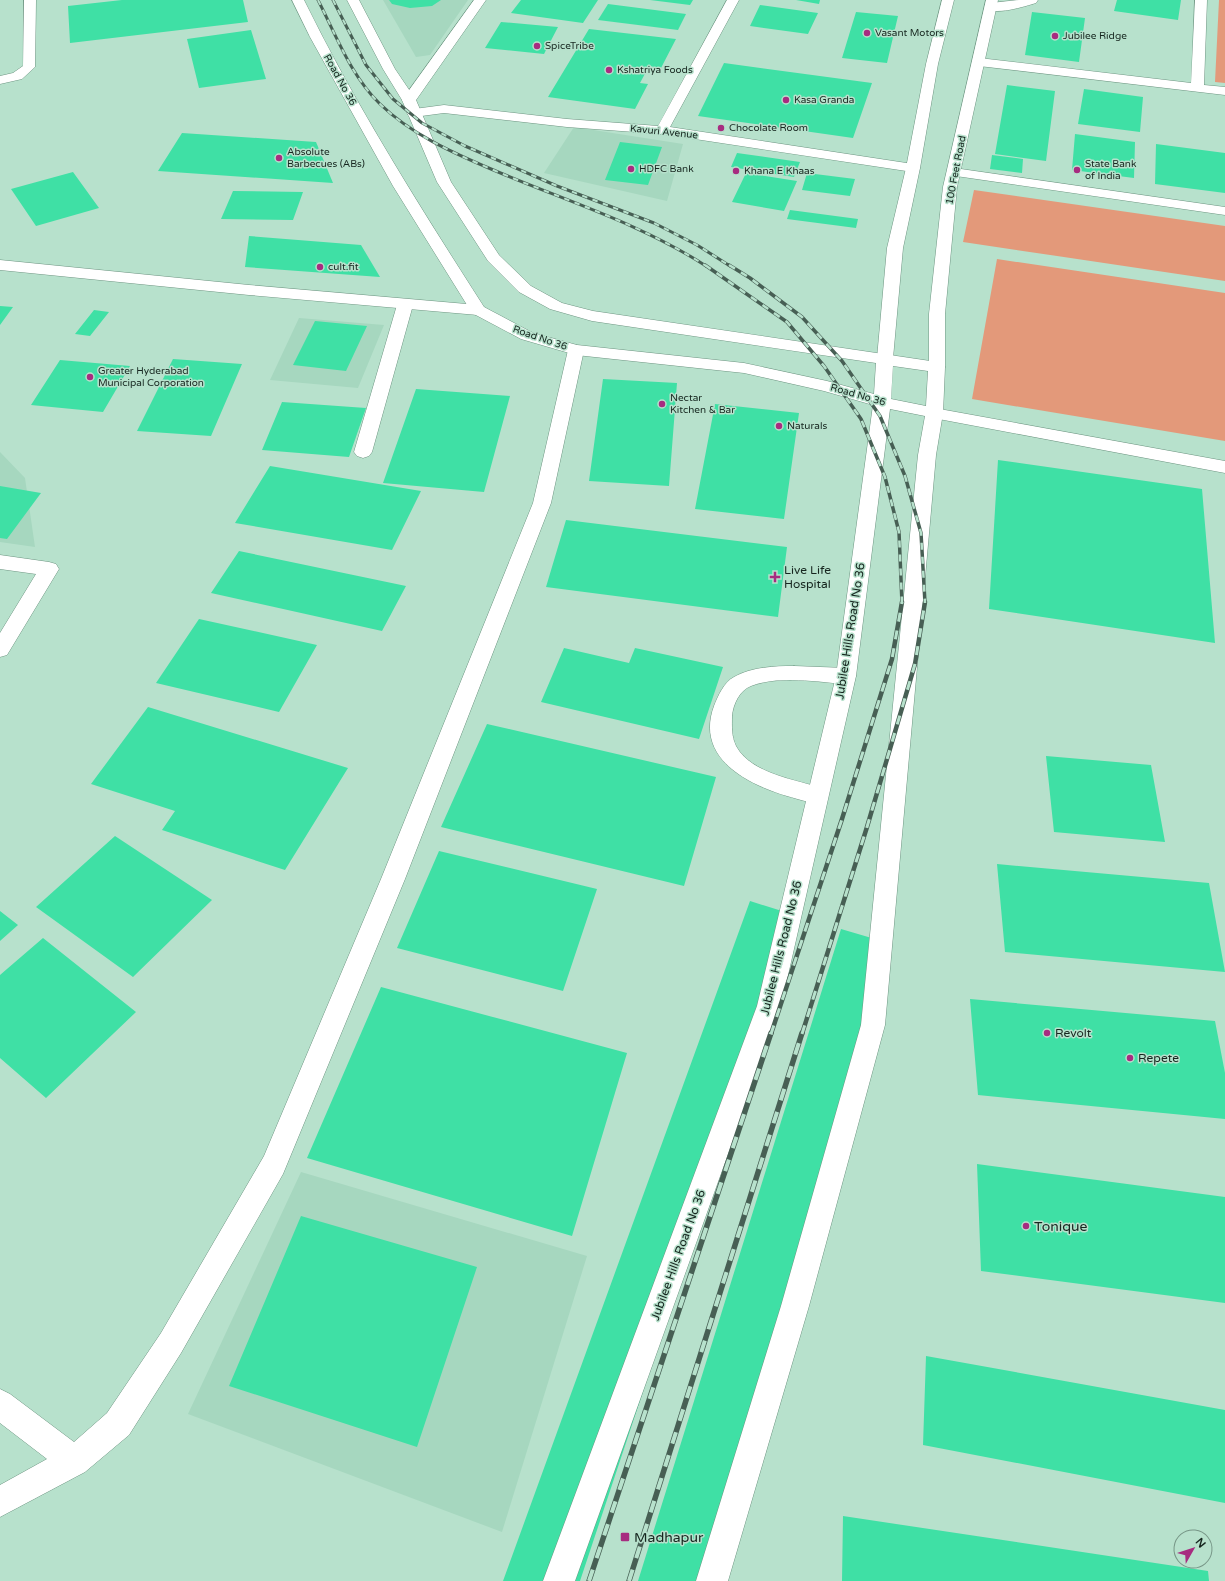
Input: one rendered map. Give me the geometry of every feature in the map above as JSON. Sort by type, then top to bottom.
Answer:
[{"type":"main road","points":[[0,80],[17,76],[29,67],[30,0]]},
{"type":"main road","name":"Road No 36","points":[[298,0],[316,37],[396,179],[478,310],[498,322],[528,336],[576,350],[744,368],[827,386],[882,402],[934,413],[1225,467]]},
{"type":"main road","points":[[353,0],[389,69],[411,106],[444,182],[493,258],[525,289],[556,306],[592,316],[885,358],[937,367],[934,413],[927,455],[873,1025],[795,1306],[712,1581]]},
{"type":"main road","points":[[411,106],[480,0]]},
{"type":"main road","points":[[662,130],[733,0]]},
{"type":"main road","points":[[885,358],[895,248],[913,168],[932,64],[948,0]]},
{"type":"main road","points":[[992,4],[1012,6],[1032,0]]},
{"type":"main road","points":[[1197,88],[1201,0]]},
{"type":"main road","name":"100 Feet Road","points":[[937,367],[937,314],[950,187],[992,4]]},
{"type":"main road","points":[[979,62],[1225,91]]},
{"type":"main road","name":"Kavuri Avenue","points":[[411,106],[567,123],[662,130],[913,168]]},
{"type":"main road","points":[[954,172],[1225,211]]},
{"type":"main road","points":[[0,265],[404,305],[478,310]]},
{"type":"main road","points":[[363,452],[404,305]]},
{"type":"main road","points":[[0,1502],[74,1461],[118,1424],[170,1344],[274,1165],[390,886],[542,503],[576,350]]},
{"type":"main road","name":"Jubilee Hills Road No 36","points":[[559,1581],[769,1006],[846,676],[882,402],[885,358]]},
{"type":"main road","points":[[0,562],[50,569],[0,650]]},
{"type":"main road","points":[[818,795],[772,783],[740,766],[722,742],[720,722],[725,700],[741,682],[768,674],[846,676]]},
{"type":"main road","points":[[0,1404],[74,1461]]},
{"type":"shaded area","points":[[383,0],[468,0],[430,55],[416,57]]},
{"type":"shaded area","points":[[1219,0],[1225,0],[1225,83],[1215,82]]},
{"type":"shaded area","points":[[574,127],[683,144],[667,201],[544,173]]},
{"type":"shaded area","points":[[974,190],[1225,226],[1225,281],[963,242]]},
{"type":"shaded area","points":[[997,259],[1225,293],[1225,441],[972,399]]},
{"type":"shaded area","points":[[299,318],[384,325],[358,388],[270,380]]},
{"type":"shaded area","points":[[0,452],[25,478],[35,547],[0,542]]},
{"type":"shaded area","points":[[301,1172],[587,1256],[502,1532],[188,1414]]},
{"type":"building","points":[[122,0],[243,0],[248,22],[70,43],[68,6]]},
{"type":"building","points":[[389,0],[441,0],[432,6],[410,8],[392,4]]},
{"type":"building","points":[[521,0],[598,0],[583,23],[511,13]]},
{"type":"building","points":[[650,0],[693,0],[690,5]]},
{"type":"building","points":[[796,0],[820,0],[819,4]]},
{"type":"building","points":[[1117,0],[1181,0],[1178,20],[1114,11]]},
{"type":"building","points":[[608,4],[686,14],[678,30],[598,20]]},
{"type":"building","points":[[760,5],[818,13],[808,34],[750,26]]},
{"type":"building","points":[[856,12],[898,16],[887,63],[842,58]]},
{"type":"building","name":"Jubilee Ridge","points":[[1032,12],[1085,18],[1079,62],[1025,55]]},
{"type":"building","points":[[501,22],[558,27],[544,54],[485,48]]},
{"type":"building","points":[[589,29],[676,39],[661,68],[649,66],[640,83],[648,84],[635,109],[548,97]]},
{"type":"building","points":[[251,30],[266,79],[199,88],[187,39]]},
{"type":"building","name":"Kasa Granda","points":[[724,63],[872,83],[853,138],[698,116]]},
{"type":"building","points":[[1007,85],[1055,91],[1046,161],[995,154]]},
{"type":"building","points":[[1084,89],[1143,97],[1140,132],[1078,124]]},
{"type":"building","points":[[182,133],[316,142],[333,183],[158,171]]},
{"type":"building","points":[[1075,134],[1135,142],[1134,178],[1072,170]]},
{"type":"building","points":[[620,142],[662,147],[648,185],[605,180]]},
{"type":"building","points":[[1156,144],[1225,153],[1225,193],[1155,184]]},
{"type":"building","points":[[737,153],[800,162],[794,177],[731,167]]},
{"type":"building","points":[[992,155],[1023,159],[1022,173],[990,169]]},
{"type":"building","points":[[73,172],[99,208],[36,226],[11,189]]},
{"type":"building","points":[[746,173],[797,181],[784,211],[732,202]]},
{"type":"building","points":[[807,173],[855,179],[850,196],[802,190]]},
{"type":"building","points":[[233,191],[303,192],[293,220],[221,219]]},
{"type":"building","points":[[790,210],[858,219],[856,228],[787,219]]},
{"type":"building","points":[[249,236],[361,245],[380,277],[245,267]]},
{"type":"building","points":[[0,306],[13,307],[0,325]]},
{"type":"building","points":[[94,310],[109,312],[90,336],[75,334]]},
{"type":"building","points":[[315,321],[367,326],[346,371],[293,365]]},
{"type":"building","points":[[173,359],[242,364],[211,436],[137,431]]},
{"type":"building","points":[[60,360],[130,366],[103,412],[31,405]]},
{"type":"building","points":[[603,379],[677,383],[669,486],[589,481]]},
{"type":"building","points":[[416,389],[510,396],[484,492],[383,483]]},
{"type":"building","points":[[282,402],[366,408],[349,457],[262,450]]},
{"type":"building","points":[[715,404],[799,413],[784,519],[695,509]]},
{"type":"building","points":[[998,460],[1202,489],[1215,643],[989,609]]},
{"type":"building","points":[[270,466],[421,491],[392,550],[235,523]]},
{"type":"building","points":[[0,486],[41,493],[7,539],[0,538]]},
{"type":"building","points":[[566,520],[787,547],[778,617],[546,587]]},
{"type":"building","points":[[239,551],[406,586],[382,631],[211,593]]},
{"type":"building","points":[[199,619],[317,645],[279,712],[156,683]]},
{"type":"building","points":[[564,648],[629,663],[635,648],[723,667],[699,739],[541,702]]},
{"type":"building","points":[[148,707],[348,768],[285,870],[162,830],[175,811],[91,784]]},
{"type":"building","points":[[487,724],[716,777],[684,886],[441,827]]},
{"type":"building","points":[[1046,756],[1151,765],[1165,842],[1054,832]]},
{"type":"building","points":[[115,836],[212,900],[133,977],[36,907]]},
{"type":"building","points":[[439,851],[597,889],[563,991],[397,948]]},
{"type":"building","points":[[997,864],[1209,883],[1225,972],[1005,952]]},
{"type":"building","points":[[750,901],[801,917],[580,1581],[503,1581]]},
{"type":"building","points":[[0,911],[18,925],[0,941]]},
{"type":"building","points":[[841,929],[892,944],[712,1581],[638,1581]]},
{"type":"building","points":[[43,938],[136,1012],[46,1098],[0,1058],[0,975]]},
{"type":"building","points":[[381,987],[627,1053],[572,1236],[307,1158]]},
{"type":"building","points":[[970,999],[1215,1021],[1225,1073],[1225,1119],[978,1095]]},
{"type":"building","points":[[977,1164],[1225,1197],[1225,1303],[981,1271]]},
{"type":"building","points":[[301,1216],[477,1267],[417,1447],[229,1386]]},
{"type":"building","points":[[926,1356],[1225,1410],[1225,1503],[923,1445]]},
{"type":"building","points":[[843,1516],[1173,1566],[1173,1569],[1195,1569],[1208,1571],[1209,1581],[842,1581]]},
{"type":"railway","points":[[318,0],[352,68],[370,93],[392,115],[418,133],[461,156],[601,213],[655,237],[706,266]]},
{"type":"railway","points":[[333,0],[366,65],[393,99],[422,123],[465,146],[557,186],[654,223],[697,245],[730,266]]},
{"type":"railway","points":[[705,265],[787,322],[824,366],[861,419],[885,477],[899,532],[902,602]]},
{"type":"railway","points":[[729,265],[750,278],[802,317],[842,361],[880,416],[905,476],[921,533],[925,602]]},
{"type":"railway","points":[[771,1034],[842,819],[892,659],[902,602]]},
{"type":"railway","points":[[802,1034],[867,827],[915,664],[925,602]]},
{"type":"railway","points":[[589,1581],[771,1033]]},
{"type":"railway","points":[[629,1581],[802,1033]]},
{"type":"place","name":"Vasant Motors","points":[[867,33]]},
{"type":"place","name":"Jubilee Ridge","points":[[1055,36]]},
{"type":"place","name":"SpiceTribe","points":[[537,46]]},
{"type":"place","name":"Kshatriya Foods","points":[[609,70]]},
{"type":"place","name":"Kasa Granda","points":[[786,100]]},
{"type":"place","name":"Chocolate Room","points":[[721,128]]},
{"type":"place","name":"Absolute Barbecues (ABs)","points":[[279,158]]},
{"type":"place","name":"HDFC Bank","points":[[631,169]]},
{"type":"place","name":"State Bank of India","points":[[1077,170]]},
{"type":"place","name":"Khana E Khaas","points":[[736,171]]},
{"type":"place","name":"cult.fit","points":[[320,267]]},
{"type":"place","name":"Greater Hyderabad Municipal Corporation","points":[[90,377]]},
{"type":"place","name":"Nectar Kitchen & Bar","points":[[662,404]]},
{"type":"place","name":"Naturals","points":[[779,426]]},
{"type":"place","name":"Live Life Hospital","points":[[775,577]]},
{"type":"place","name":"Revolt","points":[[1047,1033]]},
{"type":"place","name":"Repete","points":[[1130,1058]]},
{"type":"place","name":"Tonique","points":[[1026,1226]]},
{"type":"place","name":"Madhapur","points":[[625,1537]]}]
